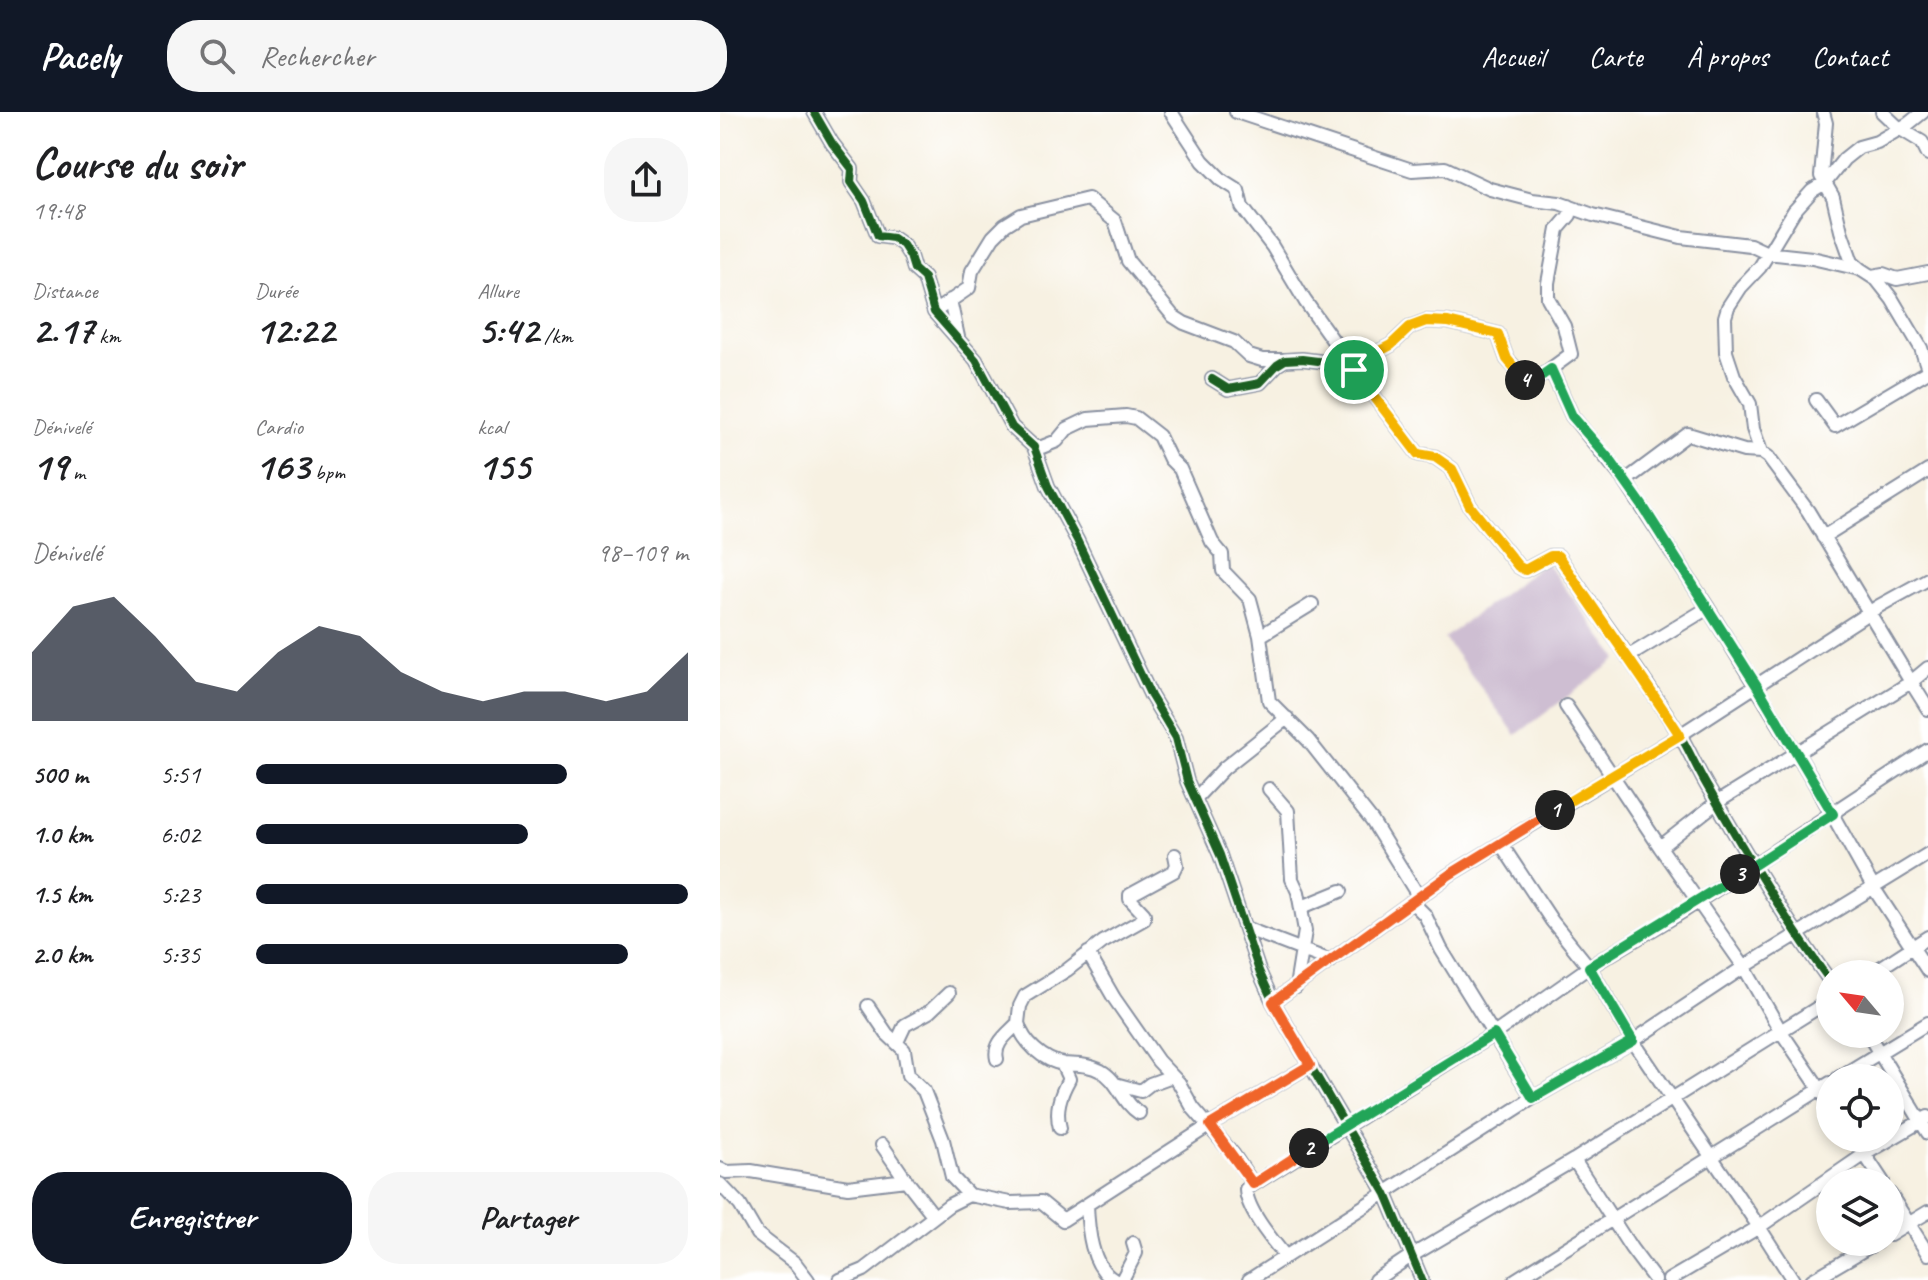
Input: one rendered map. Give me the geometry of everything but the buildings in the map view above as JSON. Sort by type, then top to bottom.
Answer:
[{"type":"street","points":[[814,112],[852,169],[851,182],[864,201],[874,230],[880,237],[893,238],[903,245],[914,269],[924,278],[933,305],[976,360],[1012,427],[1034,447],[1044,477],[1144,683],[1176,738],[1181,764],[1220,855],[1259,971],[1273,1002],[1386,1194],[1422,1280]]},
{"type":"street","points":[[1171,112],[1203,161],[1222,180],[1238,190],[1242,207],[1272,246],[1305,301],[1418,454],[1435,457],[1452,469],[1470,506],[1518,566],[1525,570],[1551,556],[1558,556],[1680,735],[1716,803],[1796,935],[1816,962]]},
{"type":"street","points":[[1236,112],[1412,170],[1445,168],[1490,189],[1569,206],[1681,237],[1750,245],[1767,253],[1812,258],[1897,279],[1928,273]]},
{"type":"street","points":[[1816,400],[1835,426],[1928,370],[1914,336],[1892,299],[1852,262],[1833,197],[1821,182],[1826,123],[1823,112]]},
{"type":"street","points":[[1882,112],[1899,128],[1922,142],[1928,154]]},
{"type":"street","points":[[1761,452],[1753,429],[1750,404],[1734,376],[1726,352],[1725,317],[1736,294],[1756,272],[1794,211],[1821,182],[1859,147],[1877,142],[1923,112]]},
{"type":"street","points":[[933,305],[950,300],[969,288],[972,271],[993,237],[1005,225],[1021,215],[1088,199],[1115,221],[1128,261],[1173,316],[1234,342],[1249,356],[1262,360],[1325,362],[1352,368],[1391,345],[1410,327],[1426,321],[1448,322],[1498,334],[1507,359],[1530,384],[1571,354],[1564,326],[1548,298],[1558,229],[1570,215],[1569,206]]},
{"type":"street","points":[[950,300],[958,337]]},
{"type":"street","points":[[1212,379],[1228,389],[1254,385],[1267,378],[1285,360]]},
{"type":"street","points":[[1551,369],[1572,416],[1625,481],[1708,608],[1833,814],[1873,887],[1928,971]]},
{"type":"street","points":[[1034,447],[1049,445],[1067,429],[1088,419],[1136,418],[1159,436],[1170,459],[1180,469],[1212,542],[1222,554],[1223,571],[1250,599],[1260,636],[1268,698],[1372,821],[1441,949],[1533,1098]]},
{"type":"street","points":[[1625,481],[1688,434],[1744,451],[1761,452],[1772,460],[1872,612],[1928,709]]},
{"type":"street","points":[[1823,537],[1928,471]]},
{"type":"street","points":[[1273,1002],[1449,875],[1928,579]]},
{"type":"street","points":[[1260,636],[1312,604]]},
{"type":"street","points":[[1629,659],[1708,608]]},
{"type":"street","points":[[1660,847],[1716,803],[1911,682],[1928,668]]},
{"type":"street","points":[[1566,706],[1744,967],[1780,1030],[1816,1075]]},
{"type":"street","points":[[1195,799],[1224,768],[1287,718]]},
{"type":"street","points":[[1285,1256],[1271,1240],[1246,1197],[1246,1189],[1494,1034],[1589,967],[1699,901],[1928,750]]},
{"type":"street","points":[[1269,789],[1288,811],[1292,879],[1302,907],[1305,931],[1296,987]]},
{"type":"street","points":[[1501,844],[1552,921],[1589,967],[1633,1041],[1793,1280]]},
{"type":"street","points":[[1249,1280],[1533,1098],[1633,1041],[1744,967],[1928,854]]},
{"type":"street","points":[[1139,1113],[1129,1107],[1115,1084],[1100,1070],[1075,1063],[1062,1064],[1033,1048],[1025,1040],[1018,1023],[1020,1006],[1025,996],[1144,919],[1144,914],[1130,895],[1174,871],[1177,865],[1175,855]]},
{"type":"street","points":[[1302,907],[1341,891]]},
{"type":"street","points":[[1245,928],[1331,961]]},
{"type":"street","points":[[1893,960],[1928,937]]},
{"type":"street","points":[[1088,953],[1131,1023],[1253,1184]]},
{"type":"street","points":[[897,1042],[905,1025],[929,1012],[949,993]]},
{"type":"street","points":[[868,1006],[906,1055],[908,1075],[924,1091],[943,1140],[952,1177],[969,1195],[1010,1203],[1041,1202],[1061,1220],[1310,1065]]},
{"type":"street","points":[[1375,1280],[1816,1008]]},
{"type":"street","points":[[997,1059],[995,1052],[998,1044],[1018,1023]]},
{"type":"street","points":[[1861,1064],[1928,1023]]},
{"type":"street","points":[[1669,1280],[1759,1227],[1865,1154],[1925,1124],[1878,1048]]},
{"type":"street","points":[[1060,1128],[1058,1107],[1061,1092],[1069,1079],[1062,1064]]},
{"type":"street","points":[[1115,1084],[1141,1091],[1172,1076]]},
{"type":"street","points":[[1515,1280],[1531,1276],[1816,1092]]},
{"type":"street","points":[[882,1145],[934,1216]]},
{"type":"street","points":[[1865,1154],[1874,1168]]},
{"type":"street","points":[[1574,1160],[1655,1280]]},
{"type":"street","points":[[720,1169],[848,1187],[906,1180]]},
{"type":"street","points":[[720,1184],[740,1205],[757,1234],[805,1272],[808,1280]]},
{"type":"street","points":[[840,1280],[864,1270],[949,1205],[969,1195]]},
{"type":"street","points":[[1087,1205],[1089,1235],[1104,1273],[1114,1280]]},
{"type":"street","points":[[1904,1226],[1928,1212]]},
{"type":"street","points":[[1904,1217],[1928,1254]]},
{"type":"street","points":[[1271,1240],[1287,1245],[1311,1239]]},
{"type":"street","points":[[1122,1280],[1134,1260],[1136,1253],[1133,1243]]},
{"type":"street","points":[[1812,1280],[1853,1256]]},
{"type":"shaded area","points":[[1546,562],[1618,659],[1516,735],[1444,638]]},
{"type":"cycle path","points":[[814,112],[852,169],[851,182],[864,201],[878,236],[893,238],[903,245],[914,269],[924,278],[934,312],[976,360],[1012,427],[1034,447],[1048,486],[1151,696],[1176,738],[1187,781],[1220,855],[1259,971],[1273,1002],[1386,1194],[1422,1280]]},
{"type":"cycle path","points":[[1212,379],[1228,389],[1260,383],[1285,360],[1334,363],[1354,370],[1418,454],[1435,457],[1452,469],[1470,506],[1518,566],[1525,570],[1551,556],[1558,556],[1664,710],[1753,864],[1816,961]]},
{"type":"route","points":[[1426,321],[1448,322],[1498,334],[1507,359],[1530,384],[1551,369],[1572,416],[1610,460],[1642,505],[1757,686],[1833,814],[1685,910],[1589,967],[1633,1041],[1533,1098],[1494,1034],[1253,1184],[1210,1125],[1310,1065],[1273,1002],[1449,875],[1680,735],[1558,556],[1551,556],[1522,570],[1470,506],[1452,469],[1435,457],[1418,454],[1354,370],[1351,366],[1391,345],[1410,327],[1426,321]]}]
